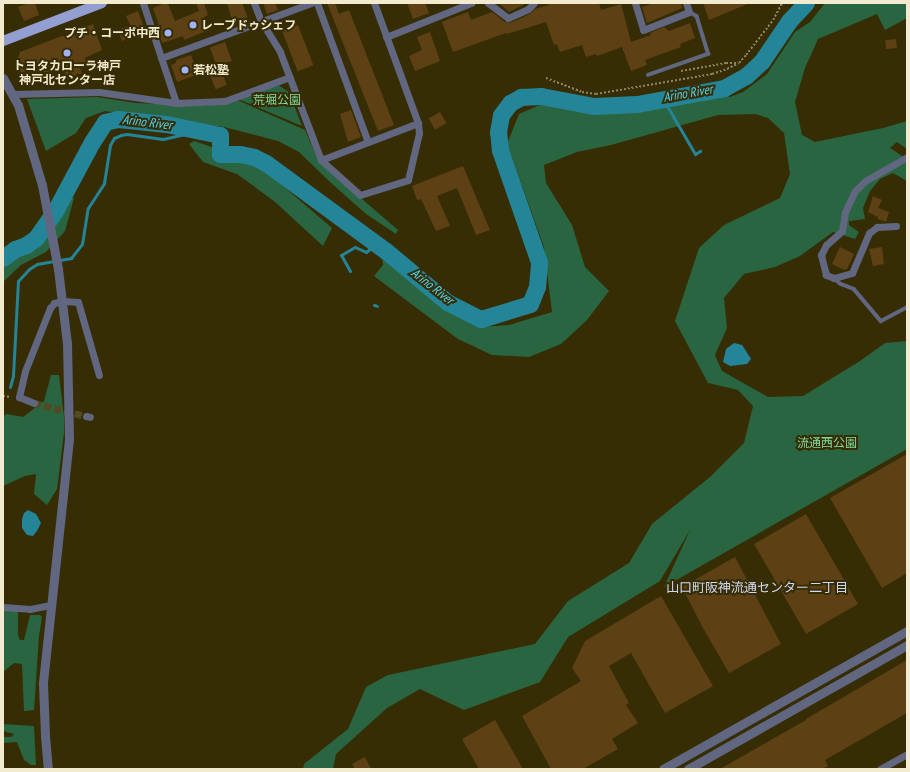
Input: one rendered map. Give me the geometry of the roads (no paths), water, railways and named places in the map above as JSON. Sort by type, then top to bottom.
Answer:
[{"type":"main road","points":[[3,41],[101,3]]},
{"type":"street","points":[[143,3],[176,104]]},
{"type":"street","points":[[254,3],[261,21],[280,52],[321,160],[360,194],[408,180],[419,133],[418,123],[374,3]]},
{"type":"street","points":[[162,58],[311,3]]},
{"type":"street","points":[[317,3],[368,142]]},
{"type":"street","points":[[386,37],[471,3]]},
{"type":"street","points":[[488,3],[508,18],[528,9],[534,3]]},
{"type":"street","points":[[634,3],[644,30],[689,12],[686,3]]},
{"type":"street","points":[[13,94],[99,92],[176,104],[226,101],[290,77]]},
{"type":"street","points":[[3,78],[18,105],[42,185],[63,301],[68,369],[69,439],[50,605],[43,683],[48,769]]},
{"type":"street","points":[[321,160],[418,123]]},
{"type":"street","points":[[896,226],[877,227],[869,233],[852,273],[834,278],[826,274],[820,255],[826,245],[842,231],[845,212],[855,191],[865,181],[907,157]]},
{"type":"street","points":[[34,403],[19,397],[25,371],[50,308],[54,303],[63,301],[78,302],[99,375]]},
{"type":"street","points":[[3,607],[30,609],[50,605]]},
{"type":"street","points":[[663,769],[907,631]]},
{"type":"street","points":[[688,769],[907,645]]},
{"type":"street","points":[[698,749],[709,769]]},
{"type":"street","points":[[880,769],[907,754]]},
{"type":"lane","points":[[648,75],[708,54],[697,17],[689,12]]},
{"type":"lane","points":[[834,278],[841,284],[854,289],[881,321],[907,308]]},
{"type":"water","points":[[734,343],[742,345],[751,359],[747,364],[730,366],[723,362],[726,349]]},
{"type":"water","points":[[28,510],[36,514],[41,523],[33,536],[27,535],[22,528],[24,513]]},
{"type":"waterway","name":"Arino River","points":[[3,258],[15,249],[26,245],[36,238],[56,209],[92,142],[105,122],[118,119],[166,124],[220,135],[220,154],[240,154],[254,157],[266,163],[386,251],[447,302],[481,319],[530,304],[537,287],[539,262],[500,150],[498,132],[501,115],[510,103],[521,97],[541,96],[594,106],[637,104],[724,88],[746,76],[762,61],[789,21],[806,3]]},
{"type":"waterway","points":[[663,99],[695,154],[700,151]]},
{"type":"waterway","points":[[10,387],[13,376],[18,281],[29,269],[37,264],[71,258],[82,244],[88,208],[104,183],[110,145],[114,138],[127,134],[163,139],[199,131]]},
{"type":"waterway","points":[[350,271],[341,255],[355,247],[366,252],[376,244]]},
{"type":"tunnel","points":[[34,403],[86,416]]},
{"type":"place","name":"レーブドゥシェフ","points":[[193,25]]},
{"type":"place","name":"プチ・コーポ中西","points":[[168,33]]},
{"type":"place","name":"トヨタカローラ神戸 神戸北センター店","points":[[67,53]]},
{"type":"place","name":"若松塾","points":[[185,70]]},
{"type":"district","name":"山口町阪神流通センター二丁目","points":[[757,588]]},
{"type":"park label","name":"荒堀公園","points":[[277,100]]},
{"type":"park label","name":"流通西公園","points":[[827,443]]}]
